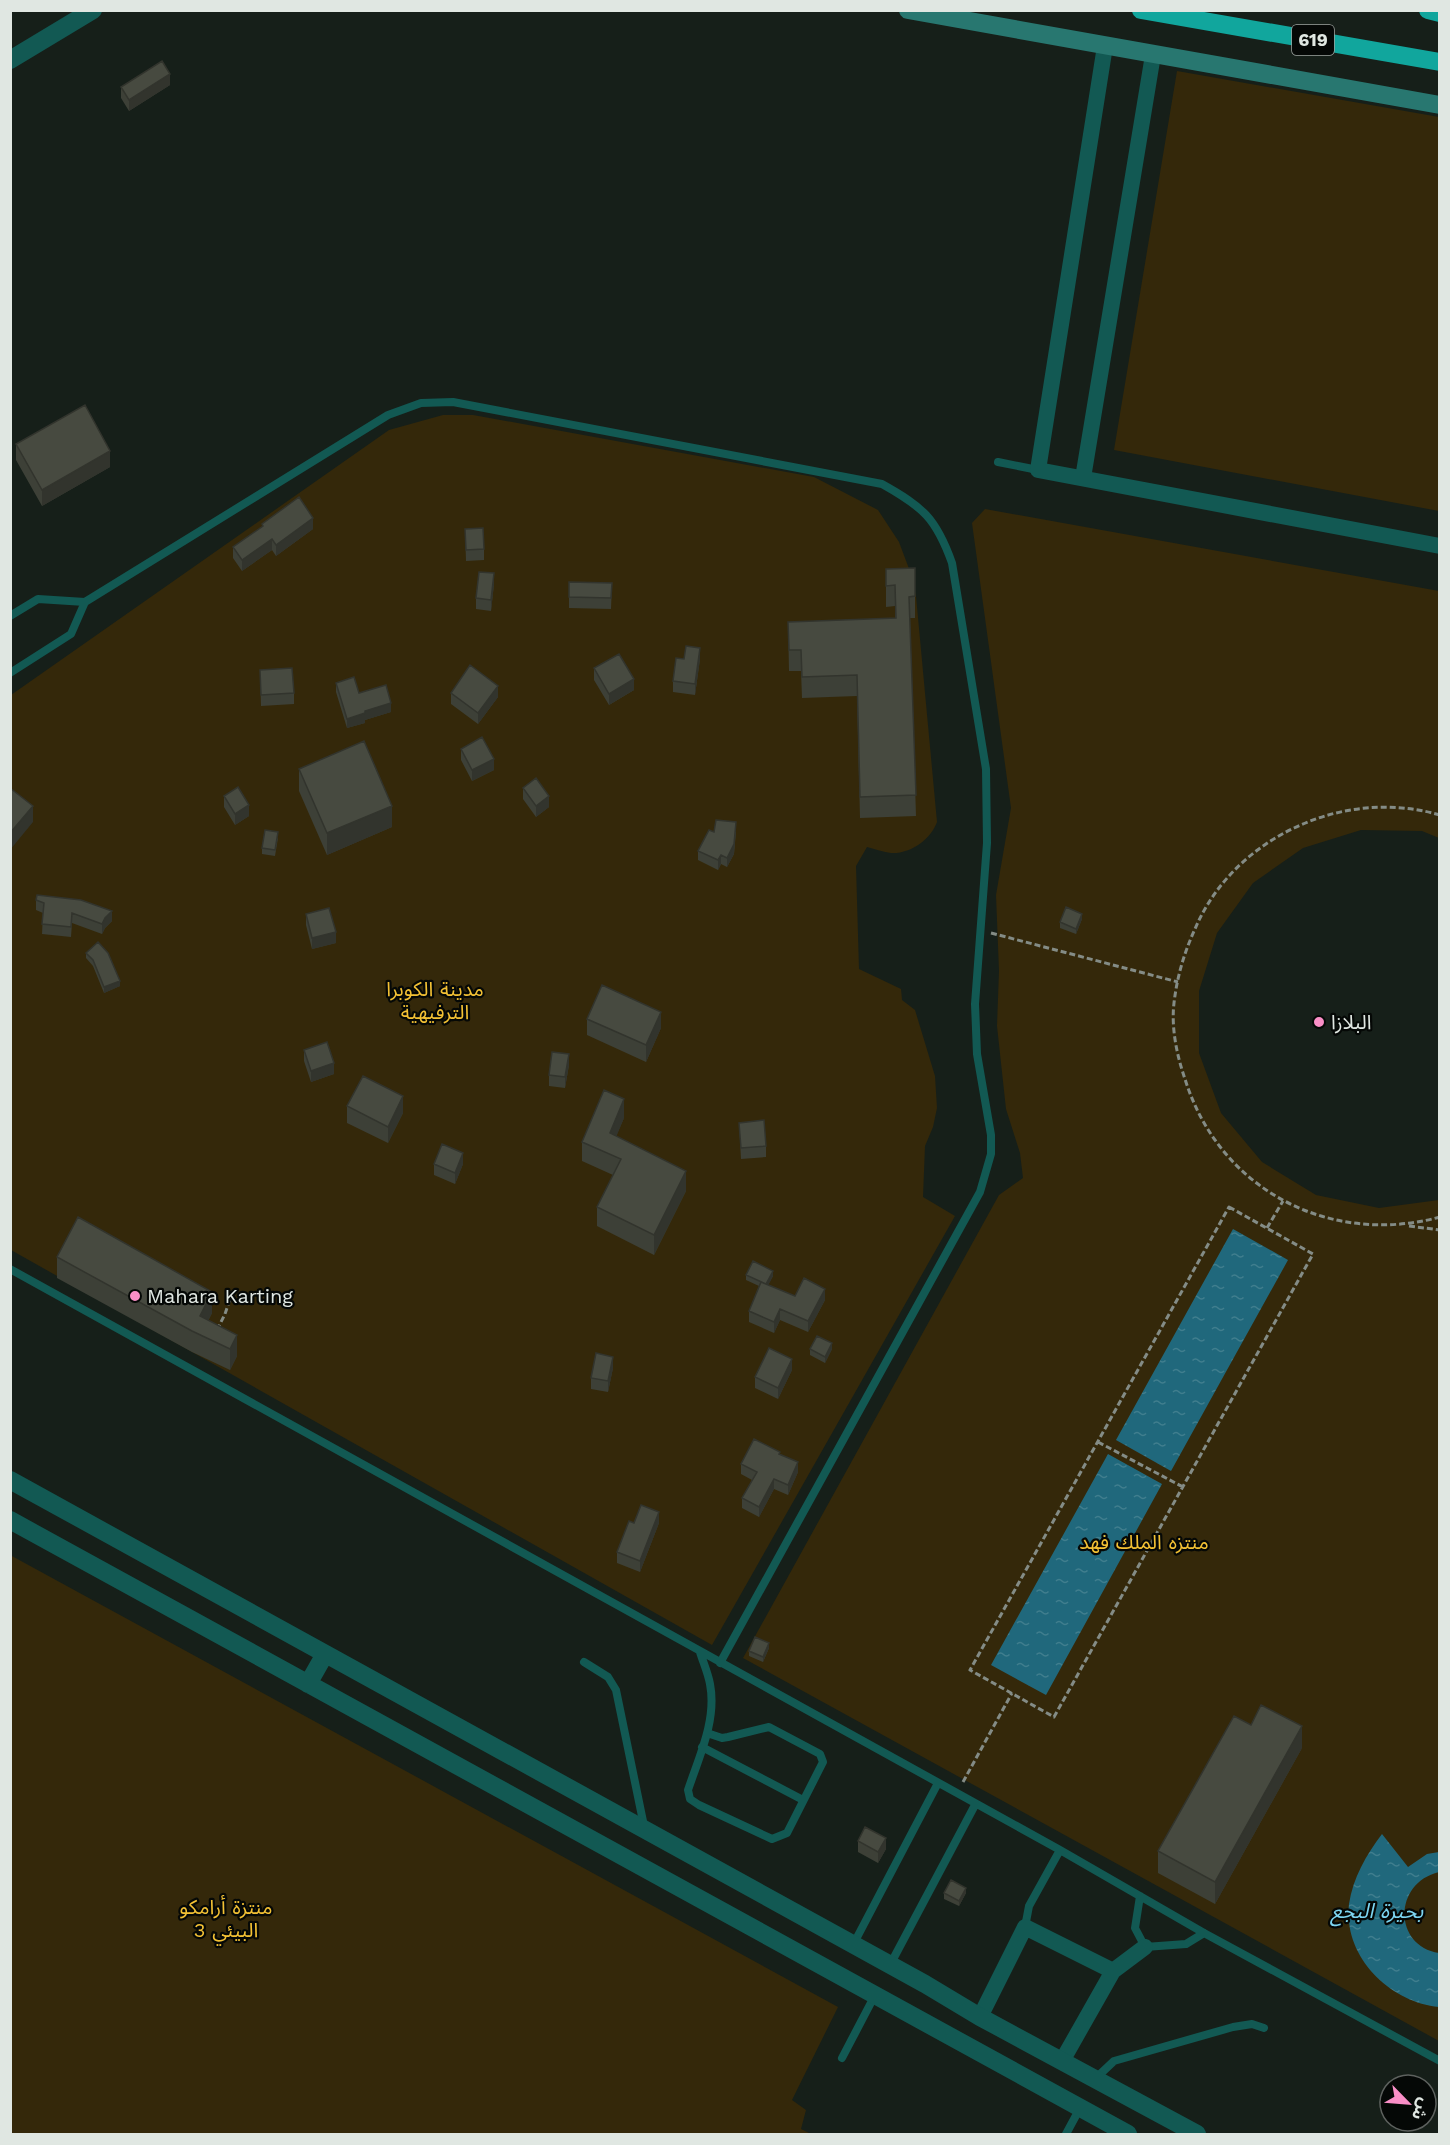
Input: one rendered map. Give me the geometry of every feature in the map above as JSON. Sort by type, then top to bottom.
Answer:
[{"type":"highway","name":"619","points":[[1141,10],[1440,62]]},
{"type":"highway","points":[[1428,10],[1440,13]]},
{"type":"main road","points":[[908,10],[1440,105]]},
{"type":"street","points":[[10,60],[93,10]]},
{"type":"street","points":[[1105,46],[1038,470],[1440,546]]},
{"type":"street","points":[[1083,478],[1153,54]]},
{"type":"street","points":[[10,1480],[925,1984],[980,2017],[1197,2134]]},
{"type":"street","points":[[10,1520],[1128,2134]]},
{"type":"street","points":[[308,1684],[325,1654]]},
{"type":"street","points":[[628,1859],[644,1830]]},
{"type":"street","points":[[772,1937],[786,1909]]},
{"type":"street","points":[[980,2017],[1025,1927],[1113,1971]]},
{"type":"street","points":[[1062,2061],[1113,1971],[1145,1947]]},
{"type":"street","points":[[909,2013],[925,1984]]},
{"type":"street","points":[[1080,2108],[1096,2078]]},
{"type":"lane","points":[[10,673],[70,634],[85,602],[387,415],[421,403],[453,402],[882,484],[909,499],[927,515],[943,537],[952,563],[986,769],[987,843],[976,1024],[977,1054],[991,1135],[991,1154],[980,1192],[720,1663]]},
{"type":"lane","points":[[998,462],[1038,470]]},
{"type":"lane","points":[[10,616],[38,599],[85,602]]},
{"type":"lane","points":[[10,1269],[1060,1850],[1204,1933],[1440,2061]]},
{"type":"lane","points":[[700,1652],[710,1684],[712,1703],[707,1733],[688,1790],[690,1799],[772,1839],[787,1833],[822,1762],[820,1754],[769,1727],[722,1738],[707,1733]]},
{"type":"lane","points":[[584,1662],[608,1677],[616,1690],[644,1830]]},
{"type":"lane","points":[[702,1747],[803,1800]]},
{"type":"lane","points":[[853,1945],[938,1783]]},
{"type":"lane","points":[[890,1965],[975,1804]]},
{"type":"lane","points":[[1025,1927],[1029,1905],[1060,1850]]},
{"type":"lane","points":[[1140,1896],[1135,1928],[1145,1947],[1186,1944],[1204,1933]]},
{"type":"lane","points":[[842,2058],[875,1994]]},
{"type":"lane","points":[[1096,2078],[1114,2061],[1233,2027],[1252,2024],[1264,2028]]},
{"type":"lane","points":[[1066,2134],[1080,2108]]},
{"type":"path","points":[[1440,815],[1417,809],[1367,807],[1318,817],[1273,838],[1234,870],[1203,910],[1183,956],[1174,1005],[1177,1056],[1192,1103],[1218,1146],[1244,1174],[1283,1200],[1307,1212],[1343,1223],[1401,1225],[1440,1217]]},
{"type":"path","points":[[980,930],[1178,982]]},
{"type":"path","points":[[1267,1228],[1283,1200]]},
{"type":"path","points":[[1229,1207],[1313,1254],[1054,1717],[970,1670],[1098,1442],[1229,1207]]},
{"type":"path","points":[[1401,1225],[1440,1230]]},
{"type":"path","points":[[213,1339],[233,1290]]},
{"type":"path","points":[[1098,1442],[1183,1487]]},
{"type":"path","points":[[956,1794],[1012,1694]]},
{"type":"green space","points":[[1177,71],[1439,117],[1439,511],[1114,450]]},
{"type":"green space","name":"مدينة الكوبرا الترفيهية","points":[[443,415],[473,415],[814,477],[878,510],[899,542],[911,574],[916,596],[937,822],[925,840],[906,851],[891,853],[867,847],[856,866],[859,969],[901,989],[902,1000],[915,1010],[935,1076],[937,1108],[933,1127],[925,1146],[923,1197],[955,1216],[712,1645],[11,1250],[11,695],[389,430]]},
{"type":"green space","name":"منتزه الملك فهد","points":[[985,509],[1439,591],[1439,838],[1422,831],[1361,830],[1303,848],[1253,883],[1217,933],[1199,991],[1199,1053],[1221,1113],[1262,1162],[1316,1195],[1379,1208],[1439,1200],[1439,2041],[743,1658],[999,1195],[1023,1178],[1020,1153],[1006,1109],[997,1026],[999,971],[996,895],[1011,808],[972,523]]},
{"type":"green space","name":"منتزة أرامكو البيئي 3","points":[[10,1555],[838,2007],[792,2100],[806,2110],[801,2129],[811,2134],[11,2134]]},
{"type":"water","points":[[1233,1229],[1288,1260],[1171,1471],[1116,1440]]},
{"type":"water","points":[[1108,1454],[1162,1484],[1046,1695],[991,1665]]},
{"type":"water","name":"بحيرة البجع","points":[[1382,1834],[1408,1867],[1427,1854],[1439,1852],[1439,1872],[1424,1878],[1413,1888],[1404,1914],[1413,1939],[1424,1948],[1439,1953],[1439,2007],[1403,1996],[1387,1986],[1373,1974],[1362,1959],[1354,1942],[1349,1923],[1351,1894],[1361,1867]]},
{"type":"building","points":[[162,61],[170,74],[129,100],[121,87]]},
{"type":"building","points":[[85,405],[110,451],[42,490],[16,444]]},
{"type":"building","points":[[299,497],[313,518],[276,545],[272,539],[242,560],[233,547]]},
{"type":"building","points":[[483,528],[484,549],[466,550],[465,529]]},
{"type":"building","points":[[915,568],[915,596],[909,597],[916,795],[860,797],[857,675],[802,677],[801,650],[789,650],[788,622],[896,618],[895,585],[886,586],[886,569]]},
{"type":"building","points":[[479,572],[494,573],[491,600],[476,598]]},
{"type":"building","points":[[569,582],[612,583],[611,598],[569,597]]},
{"type":"building","points":[[686,646],[700,648],[695,684],[673,681],[676,658],[684,659]]},
{"type":"building","points":[[619,654],[634,679],[609,694],[594,668]]},
{"type":"building","points":[[470,665],[498,686],[478,713],[451,693]]},
{"type":"building","points":[[292,668],[294,693],[261,695],[260,670]]},
{"type":"building","points":[[354,677],[359,693],[386,685],[391,703],[347,719],[336,683]]},
{"type":"building","points":[[482,737],[494,759],[472,770],[461,749]]},
{"type":"building","points":[[364,741],[392,806],[327,833],[299,769]]},
{"type":"building","points":[[536,778],[549,796],[536,806],[523,788]]},
{"type":"building","points":[[238,787],[249,805],[235,814],[224,796]]},
{"type":"building","points":[[10,788],[33,806],[10,833]]},
{"type":"building","points":[[716,820],[736,822],[734,844],[727,858],[721,855],[718,860],[698,851],[709,830],[714,832]]},
{"type":"building","points":[[265,830],[278,832],[275,850],[262,848]]},
{"type":"building","points":[[37,895],[81,900],[112,911],[102,924],[72,913],[71,927],[42,924],[44,903],[36,900]]},
{"type":"building","points":[[1066,907],[1082,914],[1076,929],[1060,922]]},
{"type":"building","points":[[329,908],[336,932],[312,938],[306,914]]},
{"type":"building","points":[[98,942],[108,953],[120,981],[104,987],[93,960],[86,953]]},
{"type":"building","points":[[602,985],[661,1012],[646,1045],[587,1019]]},
{"type":"building","points":[[327,1042],[334,1063],[311,1071],[304,1050]]},
{"type":"building","points":[[552,1052],[569,1054],[565,1077],[549,1075]]},
{"type":"building","points":[[363,1076],[403,1096],[388,1127],[347,1106]]},
{"type":"building","points":[[604,1090],[624,1099],[610,1133],[686,1171],[654,1235],[597,1207],[621,1159],[582,1142]]},
{"type":"building","points":[[764,1120],[766,1146],[741,1148],[739,1123]]},
{"type":"building","points":[[442,1144],[463,1153],[455,1173],[434,1164]]},
{"type":"building","points":[[78,1217],[212,1292],[200,1316],[237,1335],[230,1349],[192,1331],[57,1257]]},
{"type":"building","points":[[753,1261],[773,1271],[766,1284],[746,1275]]},
{"type":"building","points":[[804,1278],[825,1289],[808,1321],[780,1309],[774,1322],[749,1311],[761,1282],[795,1296]]},
{"type":"building","points":[[817,1336],[832,1343],[825,1357],[810,1349]]},
{"type":"building","points":[[769,1348],[792,1359],[778,1388],[755,1377]]},
{"type":"building","points":[[596,1353],[613,1357],[608,1381],[591,1378]]},
{"type":"building","points":[[754,1439],[798,1462],[788,1485],[774,1479],[759,1507],[742,1498],[757,1472],[741,1464]]},
{"type":"building","points":[[641,1505],[659,1512],[640,1561],[617,1552],[629,1521],[634,1523]]},
{"type":"building","points":[[755,1637],[769,1643],[763,1657],[749,1651]]},
{"type":"building","points":[[1261,1705],[1302,1726],[1215,1882],[1158,1851],[1234,1716],[1251,1725]]},
{"type":"building","points":[[865,1827],[886,1838],[878,1852],[858,1841]]},
{"type":"building","points":[[951,1880],[966,1888],[959,1901],[944,1893]]},
{"type":"place","name":"البلازا","points":[[1319,1022]]},
{"type":"place","name":"Mahara Karting","points":[[135,1296]]}]
